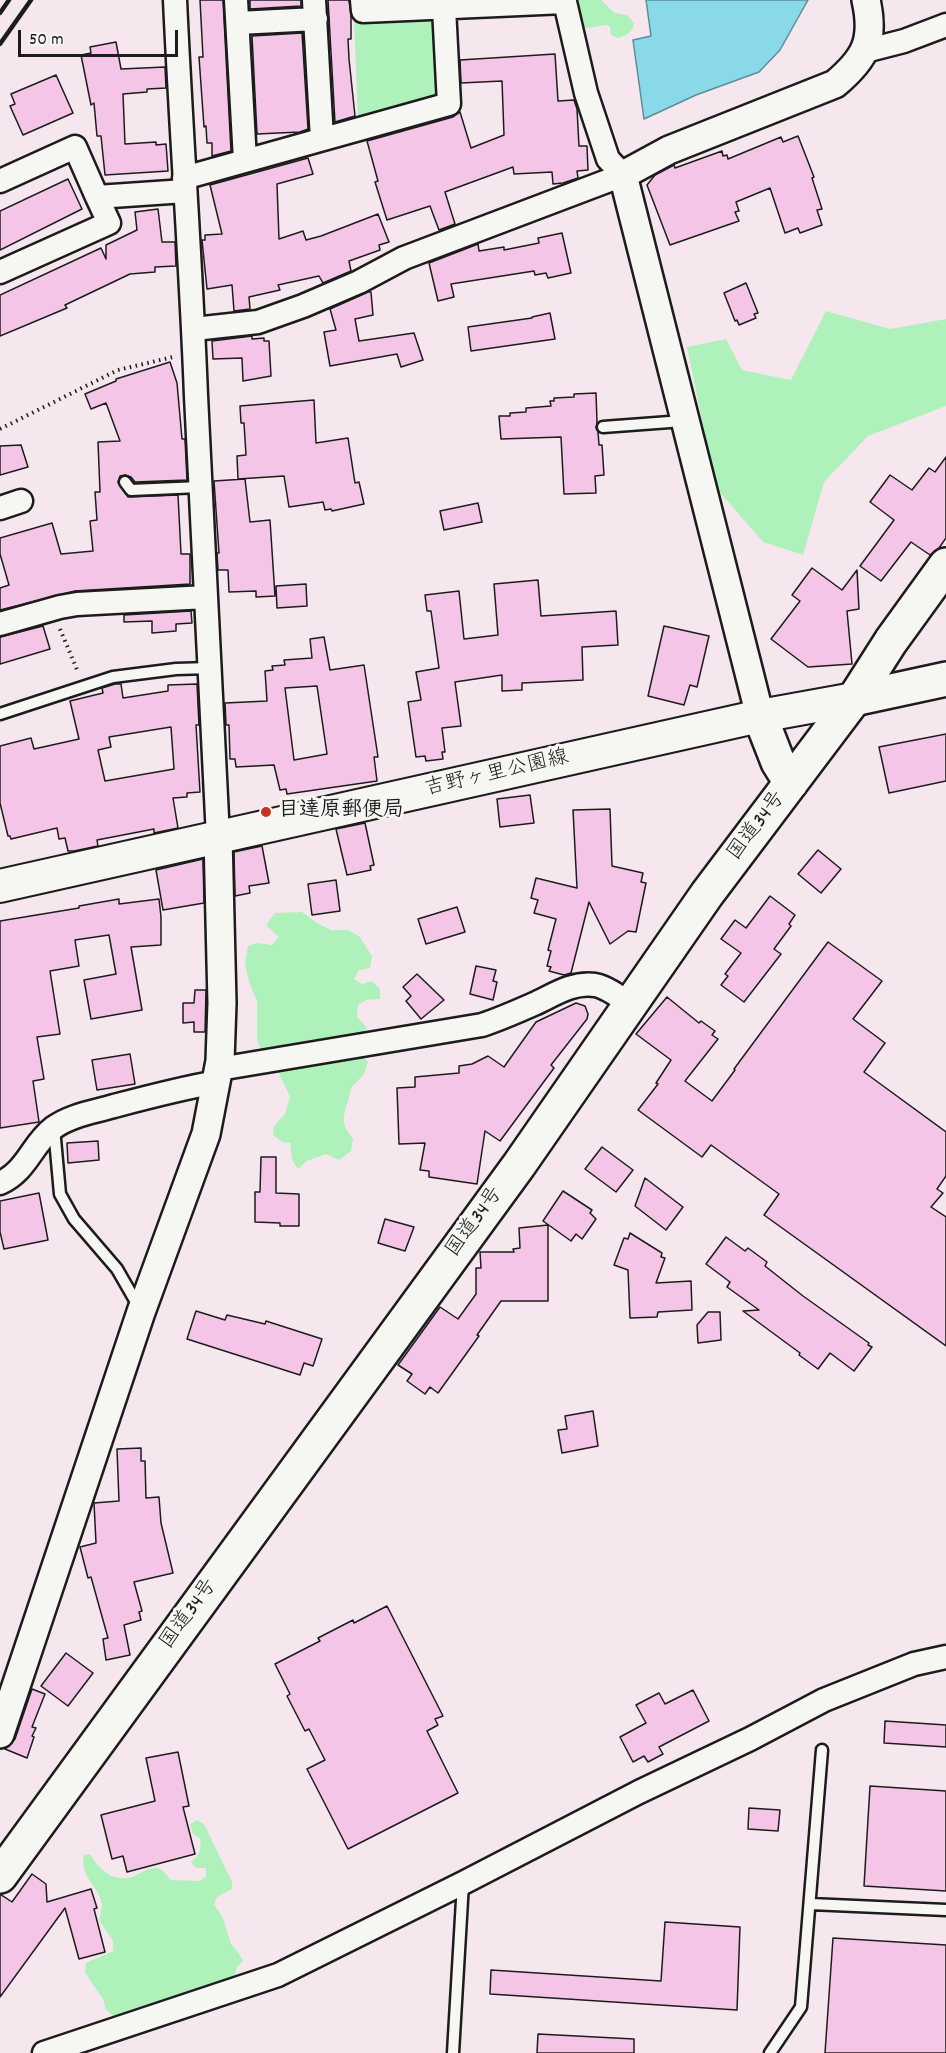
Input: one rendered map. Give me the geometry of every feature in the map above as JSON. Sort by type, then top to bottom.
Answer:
[{"type":"main road","name":"国道34号","points":[[0,1876],[519,1165],[707,894],[854,699],[891,641],[946,565]]},
{"type":"main road","points":[[854,699],[946,679]]},
{"type":"main road","name":"吉野ヶ里公園線","points":[[0,886],[760,716],[854,699]]},
{"type":"main road","points":[[760,716],[778,762],[791,783]]},
{"type":"street","points":[[0,1734],[141,1312],[206,1134],[218,1075],[222,1004],[218,837],[194,329],[175,0]]},
{"type":"street","points":[[236,0],[245,160]]},
{"type":"street","points":[[362,0],[363,11],[565,2],[586,93],[608,159],[623,175],[760,716]]},
{"type":"street","points":[[194,329],[258,322],[303,306],[359,282],[404,258],[623,175],[669,150],[835,84],[853,69],[865,51],[869,33],[869,12],[866,0]]},
{"type":"street","points":[[97,197],[184,184],[245,160],[449,104],[444,8]]},
{"type":"street","points":[[238,23],[315,9],[322,139]]},
{"type":"street","points":[[865,51],[904,41],[946,25]]},
{"type":"street","points":[[0,181],[75,147],[110,224],[0,272]]},
{"type":"street","points":[[0,624],[77,604],[206,597]]},
{"type":"street","points":[[0,1184],[21,1169],[44,1136],[54,1127],[76,1116],[183,1088],[218,1075],[482,1025],[505,1017],[562,988],[579,985],[597,985],[631,1005]]},
{"type":"street","points":[[44,2053],[278,1975],[824,1700],[914,1664],[946,1657]]},
{"type":"lane","points":[[603,427],[687,421]]},
{"type":"lane","points":[[124,482],[132,489],[200,487]]},
{"type":"lane","points":[[0,714],[114,677],[177,669],[210,668]]},
{"type":"lane","points":[[54,1127],[60,1194],[74,1219],[117,1269],[141,1312]]},
{"type":"lane","points":[[770,2053],[801,2007],[822,1750]]},
{"type":"lane","points":[[453,2053],[463,1883]]},
{"type":"lane","points":[[810,1904],[946,1910]]},
{"type":"path","points":[[0,429],[118,370],[163,358],[194,353]]},
{"type":"path","points":[[60,607],[55,619],[84,687]]},
{"type":"green space","points":[[571,0],[601,0],[615,13],[627,15],[634,23],[631,32],[618,38],[611,35],[610,27],[607,25],[586,28],[577,21]]},
{"type":"green space","points":[[433,14],[440,97],[358,119],[354,20]]},
{"type":"green space","points":[[826,311],[890,329],[946,319],[946,406],[868,436],[824,482],[803,555],[763,542],[716,488],[687,347],[726,339],[742,370],[791,380]]},
{"type":"green space","points":[[302,912],[331,930],[348,930],[359,936],[372,956],[370,968],[359,970],[354,979],[362,984],[372,981],[380,989],[380,999],[366,1000],[358,1005],[357,1017],[367,1028],[357,1039],[360,1053],[368,1062],[364,1074],[351,1088],[344,1118],[344,1124],[353,1139],[351,1151],[339,1160],[326,1154],[307,1161],[298,1169],[292,1160],[290,1143],[283,1142],[273,1135],[274,1126],[285,1114],[290,1097],[276,1067],[261,1051],[257,1040],[257,1001],[249,982],[245,963],[248,946],[257,943],[272,945],[279,937],[266,925],[275,913]]},
{"type":"green space","points":[[197,1820],[204,1824],[232,1882],[232,1889],[217,1897],[214,1904],[223,1918],[231,1944],[243,1961],[237,1967],[233,1979],[160,2001],[149,2008],[132,2009],[117,2019],[106,2010],[103,1999],[85,1973],[86,1963],[113,1951],[113,1941],[99,1920],[102,1907],[100,1898],[84,1870],[84,1855],[90,1854],[101,1868],[116,1877],[128,1878],[156,1868],[163,1871],[170,1880],[200,1881],[206,1876],[206,1868],[196,1868],[191,1862],[198,1855],[201,1846],[200,1839],[193,1834],[190,1824]]},
{"type":"water","points":[[646,0],[808,0],[780,50],[759,72],[696,95],[644,119],[633,40],[651,36]]},
{"type":"building","points":[[200,0],[223,0],[231,151],[212,156],[212,143],[207,143],[206,126],[204,127],[199,57],[203,57]]},
{"type":"building","points":[[250,0],[301,0],[301,6],[250,9]]},
{"type":"building","points":[[328,0],[349,0],[351,15],[351,39],[348,39],[355,116],[335,122]]},
{"type":"building","points":[[302,33],[308,129],[300,132],[257,134],[252,36]]},
{"type":"building","points":[[116,42],[121,69],[165,67],[166,88],[123,94],[125,144],[156,142],[156,145],[166,144],[168,171],[105,175],[101,136],[97,136],[94,103],[91,105],[81,55],[91,53],[90,47]]},
{"type":"building","points":[[555,54],[558,101],[574,100],[577,109],[579,146],[587,146],[588,170],[577,171],[578,178],[553,184],[552,172],[514,174],[513,167],[445,192],[455,224],[439,230],[430,206],[387,220],[375,182],[378,181],[367,141],[453,117],[460,112],[471,148],[504,135],[502,81],[461,83],[460,60]]},
{"type":"building","points":[[56,75],[73,113],[23,135],[10,106],[15,104],[11,94]]},
{"type":"building","points":[[798,136],[814,177],[812,178],[822,209],[817,210],[822,225],[800,233],[798,228],[785,233],[770,188],[736,202],[739,211],[735,212],[739,221],[670,245],[647,185],[655,175],[674,165],[675,168],[722,151],[723,156],[727,155],[728,159],[781,137],[783,142]]},
{"type":"building","points":[[308,158],[313,174],[277,184],[279,239],[303,231],[306,240],[378,214],[389,242],[379,245],[380,250],[349,261],[351,271],[323,283],[319,276],[278,285],[280,290],[249,297],[250,309],[234,311],[232,285],[207,289],[202,240],[205,240],[205,235],[222,234],[210,185]]},
{"type":"building","points":[[68,179],[82,209],[0,250],[0,211]]},
{"type":"building","points":[[158,209],[162,242],[175,242],[176,266],[155,267],[155,272],[130,274],[65,305],[67,308],[0,336],[0,295],[101,248],[106,259],[106,245],[137,230],[135,212]]},
{"type":"building","points":[[562,233],[571,273],[548,278],[546,273],[535,275],[534,271],[451,284],[454,297],[438,301],[429,263],[478,244],[479,251],[504,247],[504,250],[539,243],[538,238]]},
{"type":"building","points":[[746,283],[758,313],[754,314],[756,318],[739,325],[737,320],[735,321],[724,293]]},
{"type":"building","points":[[371,292],[373,315],[355,319],[359,341],[414,333],[423,360],[401,367],[397,354],[330,366],[324,332],[336,330],[330,309]]},
{"type":"building","points":[[550,313],[555,339],[471,351],[468,327],[532,318]]},
{"type":"building","points":[[252,336],[252,339],[264,338],[264,341],[269,341],[271,376],[243,381],[242,358],[213,359],[212,341]]},
{"type":"building","points":[[170,362],[177,383],[182,439],[185,439],[187,480],[135,482],[131,477],[125,475],[120,476],[118,482],[128,497],[178,495],[181,554],[190,554],[190,584],[75,591],[0,610],[0,588],[9,585],[0,554],[0,538],[52,523],[61,554],[93,551],[90,521],[97,520],[95,492],[100,492],[98,442],[120,441],[106,403],[91,409],[85,394],[116,381],[116,379]]},
{"type":"building","points":[[596,393],[596,428],[599,445],[602,445],[604,475],[595,476],[596,493],[564,494],[561,437],[501,439],[499,416],[526,412],[526,408],[551,406],[550,401],[554,401],[554,398]]},
{"type":"building","points":[[314,400],[316,443],[348,438],[355,483],[359,482],[364,504],[332,511],[331,509],[325,510],[323,502],[289,507],[284,476],[238,479],[237,456],[246,455],[244,423],[241,423],[240,406]]},
{"type":"building","points":[[21,445],[28,467],[0,475],[0,446]]},
{"type":"building","points":[[946,457],[946,538],[930,555],[911,542],[881,581],[860,566],[894,520],[870,502],[890,475],[912,490],[929,468],[935,472]]},
{"type":"building","points":[[245,479],[250,522],[270,520],[275,596],[256,597],[256,591],[229,592],[228,570],[218,570],[214,481]]},
{"type":"building","points":[[478,503],[482,522],[444,530],[440,511]]},
{"type":"building","points":[[812,568],[842,590],[857,570],[859,609],[847,611],[852,664],[808,667],[771,639],[800,601],[792,595]]},
{"type":"building","points":[[538,580],[541,616],[616,611],[618,645],[582,647],[583,680],[522,683],[522,690],[502,691],[502,675],[455,682],[461,726],[442,728],[445,752],[442,752],[443,759],[426,761],[425,756],[416,757],[408,702],[421,700],[416,672],[439,668],[431,611],[427,611],[425,595],[459,591],[464,639],[498,635],[494,584]]},
{"type":"building","points":[[306,584],[307,606],[277,608],[276,586]]},
{"type":"building","points":[[191,611],[192,623],[176,624],[176,631],[152,633],[152,621],[124,622],[124,615]]},
{"type":"building","points":[[43,626],[50,649],[0,664],[0,637]]},
{"type":"building","points":[[664,626],[709,636],[697,687],[690,685],[684,705],[648,696]]},
{"type":"building","points":[[324,637],[330,670],[364,665],[378,757],[374,757],[377,781],[287,794],[286,789],[280,790],[274,765],[236,767],[235,759],[230,759],[229,725],[226,725],[225,703],[267,701],[265,671],[273,670],[272,666],[285,665],[284,660],[312,658],[310,639]],"holes":[[[317,686],[327,754],[294,760],[285,688]]]},
{"type":"building","points":[[121,684],[123,698],[168,691],[168,685],[197,684],[199,725],[196,725],[200,792],[187,793],[187,797],[173,798],[178,828],[154,833],[154,829],[97,840],[98,846],[74,851],[68,851],[65,838],[59,839],[57,828],[11,839],[8,836],[0,803],[0,746],[31,738],[34,749],[79,739],[70,701],[103,693],[102,688]],"holes":[[[171,727],[174,769],[105,781],[98,750],[111,747],[109,737]]]},
{"type":"building","points":[[946,734],[946,781],[889,793],[879,747]]},
{"type":"building","points":[[530,795],[534,823],[500,827],[497,799]]},
{"type":"building","points":[[610,809],[612,866],[643,873],[641,882],[646,883],[636,932],[628,931],[610,944],[589,902],[571,973],[564,975],[549,971],[551,967],[547,966],[551,951],[548,950],[556,919],[534,913],[538,900],[531,898],[536,878],[577,888],[573,810]]},
{"type":"building","points":[[365,823],[374,865],[370,866],[371,870],[347,875],[336,829]]},
{"type":"building","points":[[262,846],[269,883],[249,886],[250,893],[235,896],[234,852]]},
{"type":"building","points":[[818,850],[841,869],[821,893],[798,874]]},
{"type":"building","points":[[203,859],[204,903],[163,910],[156,870]]},
{"type":"building","points":[[336,880],[340,911],[312,915],[308,884]]},
{"type":"building","points":[[770,896],[795,915],[789,924],[791,926],[774,949],[781,954],[744,1002],[721,985],[728,976],[725,974],[741,953],[721,939],[735,920],[746,928]]},
{"type":"building","points":[[119,899],[119,904],[159,899],[161,945],[131,947],[142,1010],[91,1019],[84,980],[116,974],[109,935],[75,940],[79,966],[50,971],[60,1034],[37,1037],[44,1079],[33,1081],[39,1122],[0,1128],[0,921]]},
{"type":"building","points":[[457,907],[465,932],[426,944],[418,919]]},
{"type":"building","points":[[828,942],[882,981],[853,1019],[885,1043],[864,1072],[946,1132],[946,1176],[937,1189],[943,1193],[931,1207],[946,1217],[946,1346],[764,1215],[779,1194],[711,1145],[702,1157],[638,1110],[658,1084],[656,1083],[671,1060],[636,1034],[667,997],[699,1023],[701,1021],[715,1031],[712,1035],[718,1039],[685,1081],[712,1101]]},
{"type":"building","points":[[476,966],[496,970],[493,981],[497,982],[493,1000],[470,994]]},
{"type":"building","points":[[417,974],[444,1000],[421,1019],[406,1001],[411,996],[403,987]]},
{"type":"building","points":[[195,990],[206,990],[205,1032],[194,1032],[194,1022],[183,1023],[183,1003],[194,1003]]},
{"type":"building","points":[[576,1003],[585,1006],[587,1019],[551,1065],[554,1068],[500,1141],[485,1131],[477,1184],[429,1177],[429,1171],[420,1170],[425,1143],[399,1144],[397,1088],[415,1087],[415,1077],[459,1073],[459,1066],[472,1064],[488,1056],[504,1067],[536,1022]]},
{"type":"building","points":[[130,1054],[135,1084],[97,1090],[92,1060]]},
{"type":"building","points":[[98,1141],[99,1160],[68,1163],[67,1143]]},
{"type":"building","points":[[602,1147],[633,1170],[616,1192],[585,1169]]},
{"type":"building","points":[[261,1157],[276,1157],[276,1193],[299,1194],[299,1226],[255,1222],[255,1192],[260,1192]]},
{"type":"building","points":[[645,1178],[683,1207],[666,1230],[635,1206]]},
{"type":"building","points":[[563,1191],[592,1210],[590,1213],[596,1219],[582,1239],[576,1234],[571,1241],[543,1221]]},
{"type":"building","points":[[39,1193],[48,1240],[4,1249],[0,1232],[0,1201]]},
{"type":"building","points":[[385,1219],[414,1227],[405,1251],[378,1243]]},
{"type":"building","points":[[548,1225],[548,1301],[501,1301],[438,1393],[430,1387],[425,1394],[407,1381],[412,1374],[398,1365],[440,1307],[458,1319],[476,1294],[476,1268],[481,1268],[480,1252],[514,1252],[513,1249],[520,1248],[519,1228]]},
{"type":"building","points":[[630,1233],[662,1253],[661,1257],[665,1258],[656,1283],[691,1281],[692,1310],[658,1312],[657,1317],[630,1318],[628,1270],[614,1265],[624,1238],[628,1239]]},
{"type":"building","points":[[726,1237],[745,1251],[748,1248],[767,1262],[765,1266],[869,1343],[868,1345],[872,1347],[854,1371],[830,1353],[818,1369],[743,1311],[759,1310],[727,1287],[730,1282],[706,1264]]},
{"type":"building","points":[[196,1311],[225,1320],[227,1315],[265,1324],[266,1321],[322,1339],[313,1366],[304,1363],[300,1375],[187,1339]]},
{"type":"building","points":[[708,1312],[720,1312],[721,1340],[698,1343],[697,1325]]},
{"type":"building","points":[[593,1411],[598,1446],[562,1453],[558,1430],[567,1429],[565,1416]]},
{"type":"building","points":[[141,1448],[141,1461],[145,1461],[146,1498],[159,1497],[161,1523],[173,1573],[134,1582],[142,1611],[139,1612],[141,1620],[124,1625],[130,1655],[106,1660],[103,1639],[108,1638],[80,1547],[96,1543],[94,1503],[119,1501],[117,1449]]},
{"type":"building","points":[[387,1606],[443,1716],[435,1719],[438,1725],[427,1731],[458,1793],[348,1849],[307,1769],[325,1760],[309,1729],[305,1731],[287,1696],[290,1694],[275,1664],[320,1641],[318,1638]]},
{"type":"building","points":[[66,1653],[93,1673],[68,1706],[41,1686]]},
{"type":"building","points":[[32,1689],[45,1694],[32,1727],[36,1728],[27,1758],[5,1749],[15,1739]]},
{"type":"building","points":[[693,1690],[709,1721],[659,1747],[663,1754],[648,1762],[644,1756],[633,1762],[620,1737],[646,1723],[636,1705],[659,1693],[665,1704]]},
{"type":"building","points":[[885,1721],[946,1725],[946,1747],[884,1743]]},
{"type":"building","points":[[178,1752],[189,1806],[183,1807],[195,1854],[127,1872],[123,1856],[112,1859],[101,1815],[155,1801],[146,1758]]},
{"type":"building","points":[[870,1786],[946,1791],[946,1891],[864,1886]]},
{"type":"building","points":[[749,1808],[780,1810],[778,1831],[748,1829]]},
{"type":"building","points":[[32,1874],[46,1884],[47,1902],[91,1889],[105,1952],[79,1959],[65,1908],[0,1997],[0,1894],[12,1902]]},
{"type":"building","points":[[665,1922],[740,1927],[737,2010],[490,1994],[491,1970],[661,1981]]},
{"type":"building","points":[[833,1938],[946,1945],[946,2053],[825,2053]]},
{"type":"building","points":[[538,2034],[634,2039],[634,2053],[537,2053]]},
{"type":"railway","points":[[0,13],[9,0]]},
{"type":"railway","points":[[0,44],[31,0]]},
{"type":"place","name":"目達原郵便局","points":[[266,812]]}]
